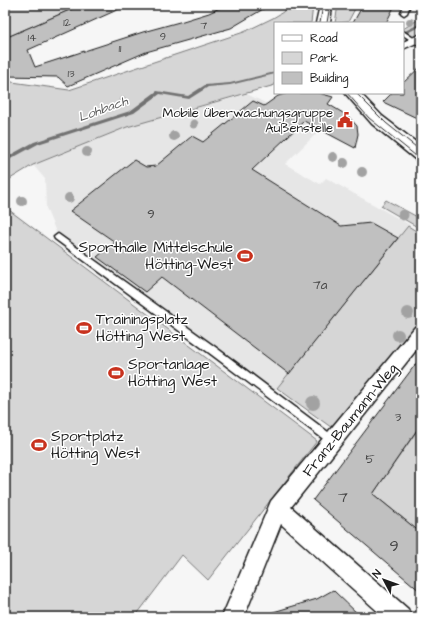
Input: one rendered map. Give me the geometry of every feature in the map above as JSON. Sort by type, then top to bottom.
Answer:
[{"type":"street","points":[[324,22],[326,5]]},
{"type":"street","points":[[353,94],[377,120],[421,155]]},
{"type":"street","name":"Franz-Baumann-Weg","points":[[233,617],[278,508],[421,332]]},
{"type":"street","points":[[278,508],[400,617]]},
{"type":"lane","points":[[404,13],[407,5]]},
{"type":"lane","points":[[58,237],[215,352],[333,442]]},
{"type":"shaded area","points":[[247,94],[320,130],[285,164],[320,184],[326,178],[410,225],[271,395],[58,237],[46,208],[45,179],[33,165],[127,127]]},
{"type":"green space","points":[[5,5],[81,5],[5,38]]},
{"type":"green space","points":[[288,5],[313,5],[311,22],[274,22],[274,85],[127,127],[33,165],[5,182],[5,81],[69,90],[244,32],[283,12]]},
{"type":"green space","points":[[338,5],[357,5],[348,22],[335,22]]},
{"type":"green space","points":[[421,18],[421,33],[404,41],[404,28]]},
{"type":"green space","points":[[386,200],[421,219],[421,229],[381,206]]},
{"type":"green space","name":"Sportanlage Hötting West","points":[[5,207],[317,441],[208,580],[182,555],[135,617],[5,617]]},
{"type":"green space","points":[[408,226],[421,234],[421,325],[339,433],[277,388]]},
{"type":"green space","points":[[421,425],[421,533],[373,494]]},
{"type":"building","points":[[81,5],[128,5],[28,50],[35,67],[143,32],[209,13],[226,5],[270,5],[231,28],[146,52],[68,86],[58,77],[5,76],[5,38]]},
{"type":"building","points":[[363,5],[395,5],[386,22],[354,22]]},
{"type":"building","points":[[421,66],[421,120],[383,102],[391,94],[404,94],[404,82]]},
{"type":"building","points":[[285,94],[322,94],[333,97],[328,104],[348,116],[357,126],[358,134],[355,148],[304,121],[252,170],[341,226],[371,223],[398,238],[289,374],[162,277],[145,292],[97,257],[115,242],[70,211],[134,160],[146,167],[156,166],[192,136],[203,142],[253,101],[264,106],[278,96]]},
{"type":"building","points":[[421,357],[421,424],[373,494],[421,533],[421,592],[313,500]]},
{"type":"building","points":[[333,590],[361,617],[271,617],[270,613],[317,599]]},
{"type":"waterway","name":"Lohbach","points":[[404,33],[421,24]]},
{"type":"waterway","name":"Lohbach","points":[[5,160],[36,143],[132,112],[159,92],[189,98],[207,86],[230,84],[274,73]]},
{"type":"tram line","points":[[320,22],[323,5]]},
{"type":"tram line","points":[[327,22],[330,5]]},
{"type":"tram line","points":[[348,94],[369,118],[421,160]]},
{"type":"tram line","points":[[357,94],[386,123],[421,151]]},
{"type":"place","name":"Mobile Überwachungsgruppe Außenstelle","points":[[345,120]]},
{"type":"place","name":"Sporthalle Mittelschule Hötting-West","points":[[245,256]]},
{"type":"place","name":"Trainingsplatz Hötting West","points":[[84,328]]},
{"type":"place","name":"Sportanlage Hötting West","points":[[116,373]]},
{"type":"place","name":"Sportplatz Hötting West","points":[[39,445]]}]
